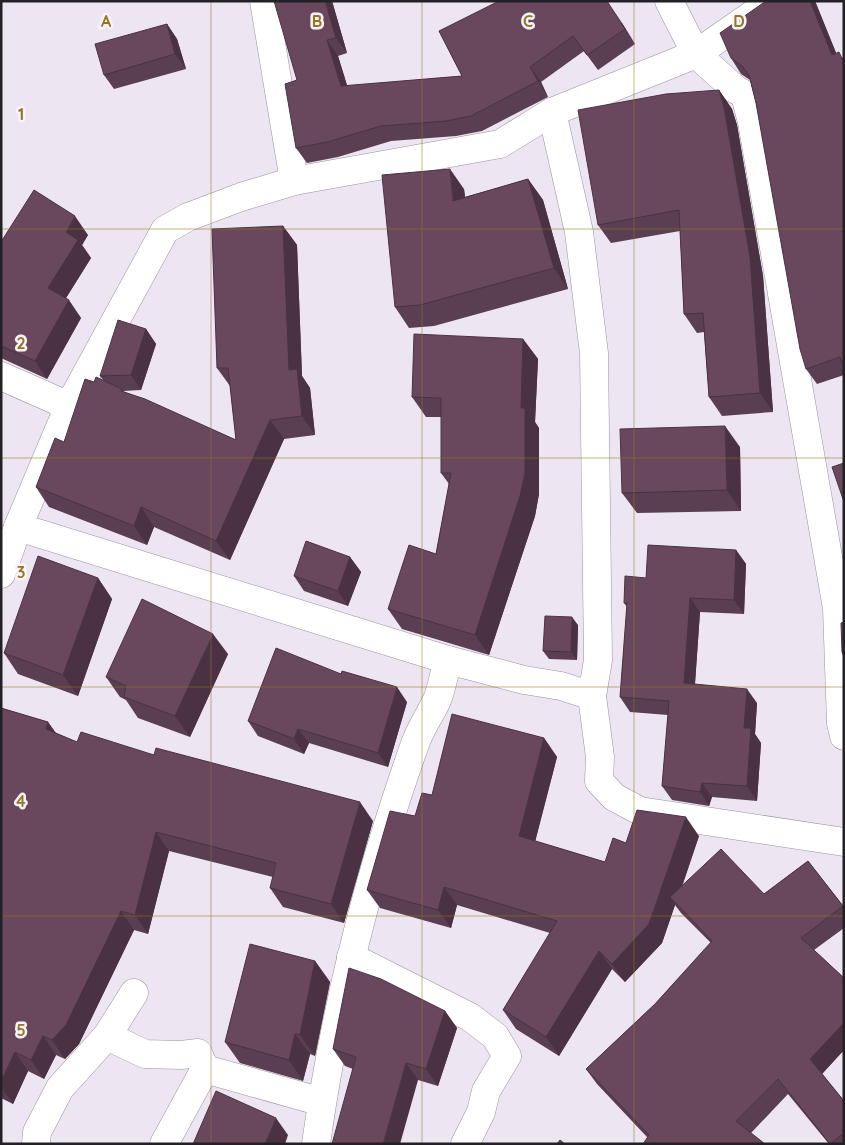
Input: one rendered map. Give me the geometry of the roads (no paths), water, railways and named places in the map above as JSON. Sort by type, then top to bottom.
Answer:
[{"type":"street","points":[[264,1],[294,181]]},
{"type":"street","points":[[670,1],[696,54],[735,89],[745,95],[752,122],[837,608],[841,724],[844,736]]},
{"type":"street","points":[[1,574],[18,527],[69,406],[165,230],[196,213],[240,197],[294,181],[500,144],[552,112],[696,54],[772,1]]},
{"type":"street","points":[[552,112],[579,232],[594,353],[598,650],[592,696],[600,757],[599,781],[614,797],[640,811],[844,842]]},
{"type":"street","points":[[1,376],[69,406]]},
{"type":"street","points":[[18,527],[448,660],[524,680],[561,686],[592,696]]},
{"type":"street","points":[[316,1144],[322,1102],[351,957],[372,878],[416,742],[438,698],[448,660]]},
{"type":"street","points":[[351,957],[470,1017],[495,1036],[507,1056],[486,1091],[481,1112],[465,1144]]},
{"type":"street","points":[[36,1144],[37,1132],[60,1088],[107,1036],[134,993]]},
{"type":"street","points":[[107,1036],[145,1054],[181,1055],[198,1053],[205,1069]]},
{"type":"street","points":[[205,1069],[322,1102]]},
{"type":"street","points":[[164,1144],[205,1069]]}]
